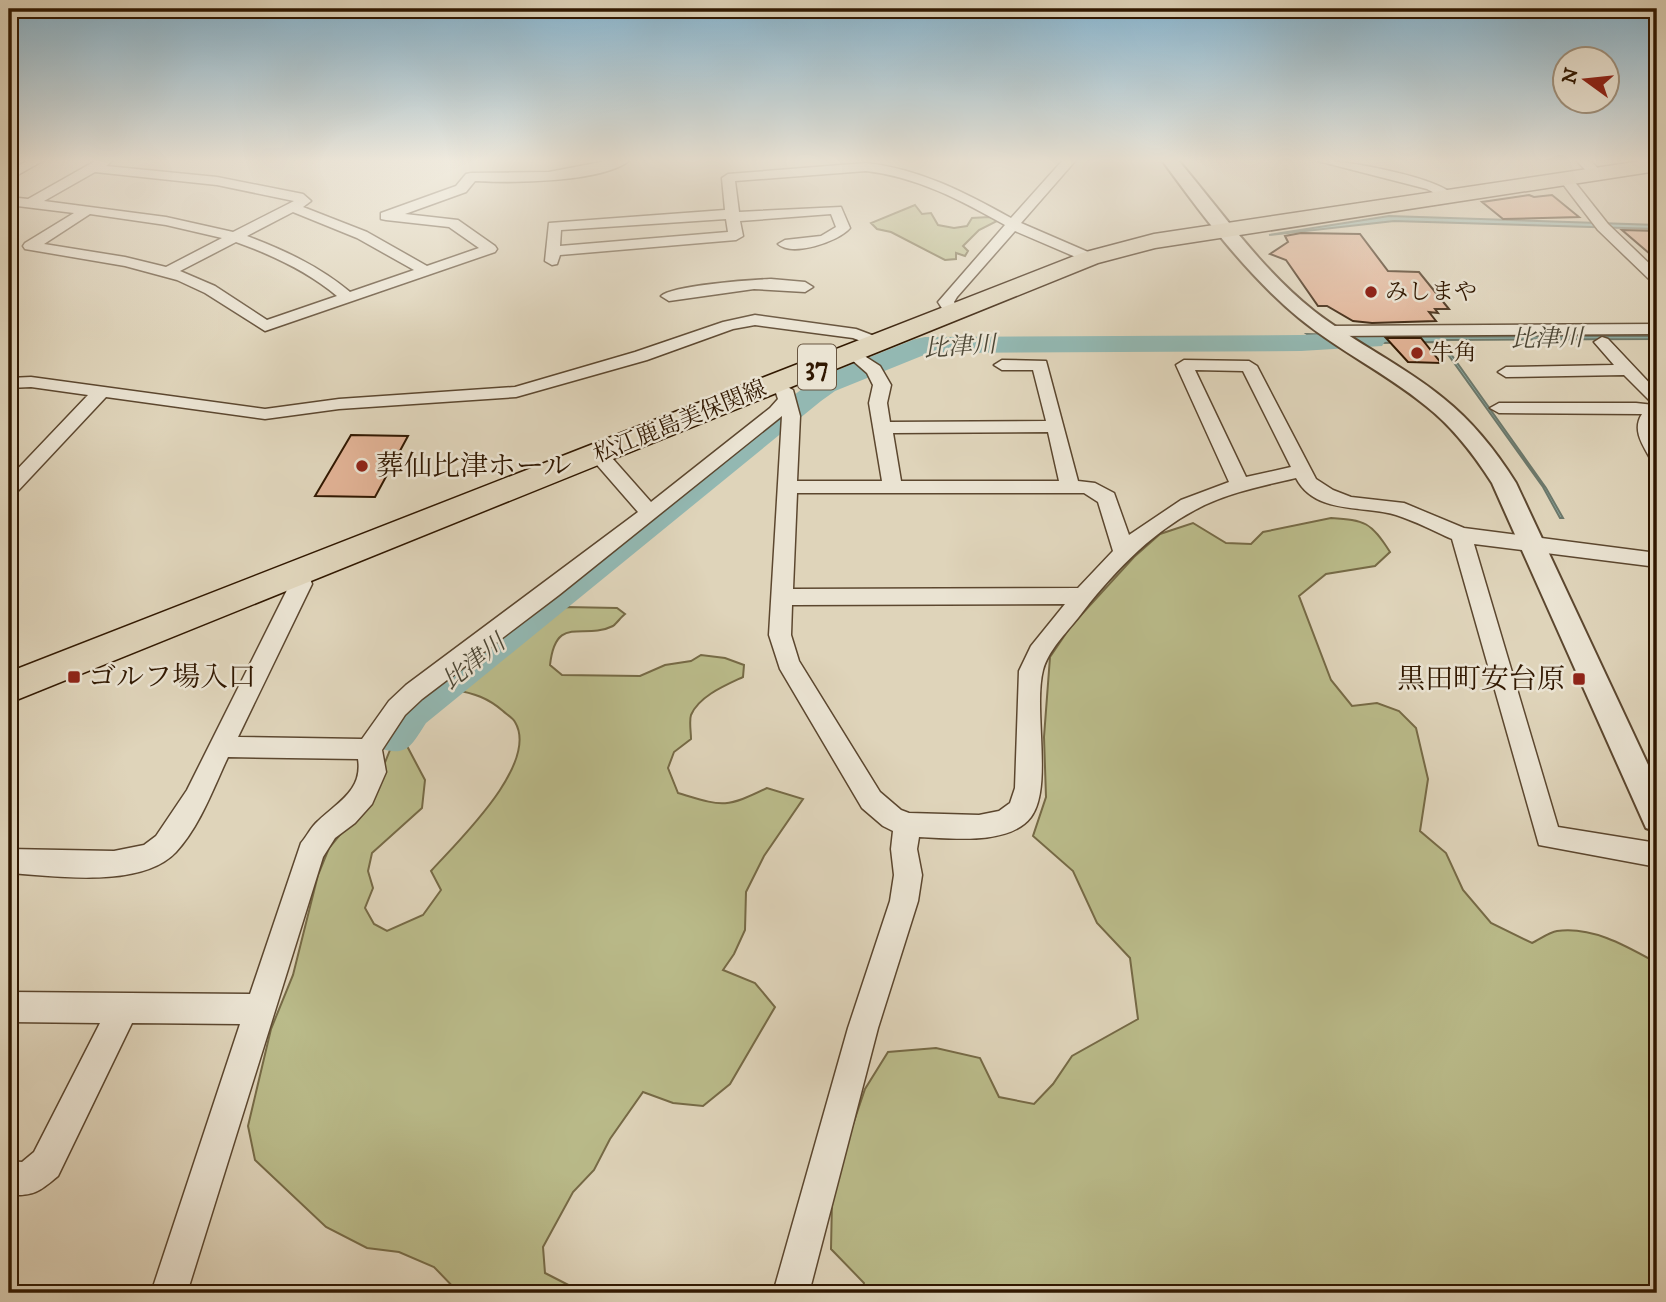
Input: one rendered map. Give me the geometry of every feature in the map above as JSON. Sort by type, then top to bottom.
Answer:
[{"type":"main road","name":"松江鹿島美保関線","points":[[9,688],[598,454],[786,400],[953,313],[1090,258],[1154,241],[1290,221]]},
{"type":"street","points":[[70,221],[30,246],[169,271],[223,294],[265,326],[490,249],[453,223],[432,221]]},
{"type":"street","points":[[158,221],[182,224],[269,250],[316,273],[348,298]]},
{"type":"street","points":[[169,271],[269,221]]},
{"type":"street","points":[[330,221],[354,229],[392,249],[425,271]]},
{"type":"street","points":[[354,229],[374,221]]},
{"type":"street","points":[[665,221],[554,226],[553,256],[736,236],[734,221]]},
{"type":"street","points":[[785,244],[825,240],[844,228],[841,221]]},
{"type":"street","points":[[1007,221],[1090,258]]},
{"type":"street","points":[[953,313],[946,302],[950,295],[1016,221]]},
{"type":"street","points":[[1220,221],[1272,283],[1293,303],[1435,402],[1468,434],[1504,483],[1657,818]]},
{"type":"street","points":[[1599,221],[1657,279]]},
{"type":"street","points":[[669,296],[729,286],[790,284],[799,300],[856,334],[882,385],[878,403],[892,488]]},
{"type":"street","points":[[9,383],[31,382],[265,414],[339,404],[487,395],[536,388],[729,325],[755,320],[799,300]]},
{"type":"street","points":[[1330,331],[1657,329]]},
{"type":"street","points":[[1602,342],[1628,370],[1656,408]]},
{"type":"street","points":[[1002,365],[1040,365],[1070,487]]},
{"type":"street","points":[[1240,485],[1184,365],[1249,366],[1308,483],[1326,495],[1349,503],[1398,508],[1461,535],[1657,560]]},
{"type":"street","points":[[1506,372],[1628,370]]},
{"type":"street","points":[[9,489],[101,392]]},
{"type":"street","points":[[786,400],[787,487],[780,635],[788,663],[871,800],[892,818],[907,825],[979,827],[1006,821],[1021,810],[1028,788],[1031,671],[1039,652],[1083,596],[1124,552],[1157,524],[1188,505],[1240,485],[1301,471]]},
{"type":"street","points":[[169,1293],[311,852],[326,830],[346,815],[363,796],[373,772],[369,750],[397,708],[414,692],[548,594],[776,412],[786,400]]},
{"type":"street","points":[[1499,408],[1656,408]]},
{"type":"street","points":[[1656,408],[1646,425],[1647,436],[1657,454]]},
{"type":"street","points":[[883,428],[1056,426]]},
{"type":"street","points":[[598,454],[650,513]]},
{"type":"street","points":[[787,487],[1088,487],[1107,498],[1124,552]]},
{"type":"street","points":[[1461,535],[1548,837],[1657,855]]},
{"type":"street","points":[[9,861],[129,864],[150,857],[164,847],[177,831],[221,747],[301,584],[299,573]]},
{"type":"street","points":[[782,597],[1083,596]]},
{"type":"street","points":[[221,747],[369,750]]},
{"type":"street","points":[[791,1293],[863,1028],[904,901],[908,875],[904,849],[907,825]]},
{"type":"street","points":[[9,1007],[262,1009]]},
{"type":"street","points":[[9,1178],[28,1180],[46,1164],[123,1008]]},
{"type":"green space","points":[[936,221],[938,225],[954,228],[967,226],[970,221],[997,221],[979,230],[963,246],[968,251],[965,256],[956,253],[956,259],[945,260],[891,232],[877,229],[871,223]]},
{"type":"green space","points":[[1331,518],[1352,520],[1366,525],[1378,534],[1390,552],[1375,566],[1326,574],[1299,596],[1331,680],[1352,706],[1377,703],[1399,711],[1416,728],[1428,779],[1420,831],[1446,853],[1463,890],[1491,923],[1532,943],[1557,931],[1584,932],[1610,939],[1657,963],[1657,1293],[861,1293],[864,1283],[831,1249],[832,1200],[846,1145],[865,1089],[888,1052],[936,1048],[980,1058],[999,1097],[1034,1104],[1053,1084],[1072,1056],[1138,1019],[1130,958],[1097,923],[1073,871],[1033,836],[1046,797],[1044,737],[1050,657],[1071,626],[1134,557],[1160,534],[1193,523],[1226,543],[1251,544],[1263,532]]},
{"type":"green space","points":[[566,607],[617,608],[625,614],[613,626],[602,630],[572,632],[558,639],[550,665],[562,675],[640,676],[665,665],[691,661],[701,655],[725,658],[744,665],[743,677],[714,692],[695,708],[690,717],[691,739],[674,752],[668,768],[678,793],[704,801],[732,802],[767,788],[803,799],[764,856],[746,892],[745,930],[723,970],[755,983],[775,1007],[730,1084],[703,1106],[673,1103],[643,1092],[610,1139],[594,1170],[573,1192],[543,1247],[545,1273],[584,1293],[459,1293],[434,1267],[399,1252],[367,1248],[326,1227],[255,1160],[248,1126],[271,1029],[293,975],[318,875],[329,848],[371,797],[390,750],[407,746],[425,780],[422,808],[372,853],[368,871],[373,888],[365,908],[374,924],[387,931],[423,915],[441,890],[431,871],[492,802],[516,759],[520,739],[514,721],[497,706],[480,697],[454,690],[555,610]]},
{"type":"water","points":[[1359,221],[1531,221],[1657,225],[1657,229],[1394,221],[1269,235]]},
{"type":"water","points":[[1307,334],[1397,337],[1657,336],[1657,339],[1441,340],[1546,488],[1563,518],[1560,518],[1543,487],[1439,342],[1321,344]]},
{"type":"building","points":[[1622,230],[1657,231],[1657,260]]},
{"type":"building","name":"みしまや","points":[[1301,233],[1360,234],[1388,271],[1419,272],[1449,309],[1435,309],[1438,313],[1429,312],[1436,321],[1372,323],[1353,321],[1327,306],[1318,306],[1286,260],[1270,254],[1288,242],[1285,236]]},
{"type":"building","name":"牛角","points":[[1386,338],[1421,338],[1441,363],[1408,362]]},
{"type":"building","name":"葬仙比津ホール","points":[[351,435],[408,436],[375,497],[315,496]]},
{"type":"waterway","name":"比津川","points":[[394,736],[412,711],[825,385],[925,345],[1301,343],[1372,340]]},
{"type":"place","name":"みしまや","points":[[1371,292]]},
{"type":"place","name":"牛角","points":[[1417,353]]},
{"type":"place","name":"葬仙比津ホール","points":[[362,466]]},
{"type":"place","name":"ゴルフ場入口","points":[[74,677]]},
{"type":"place","name":"黒田町安台原","points":[[1579,679]]}]
